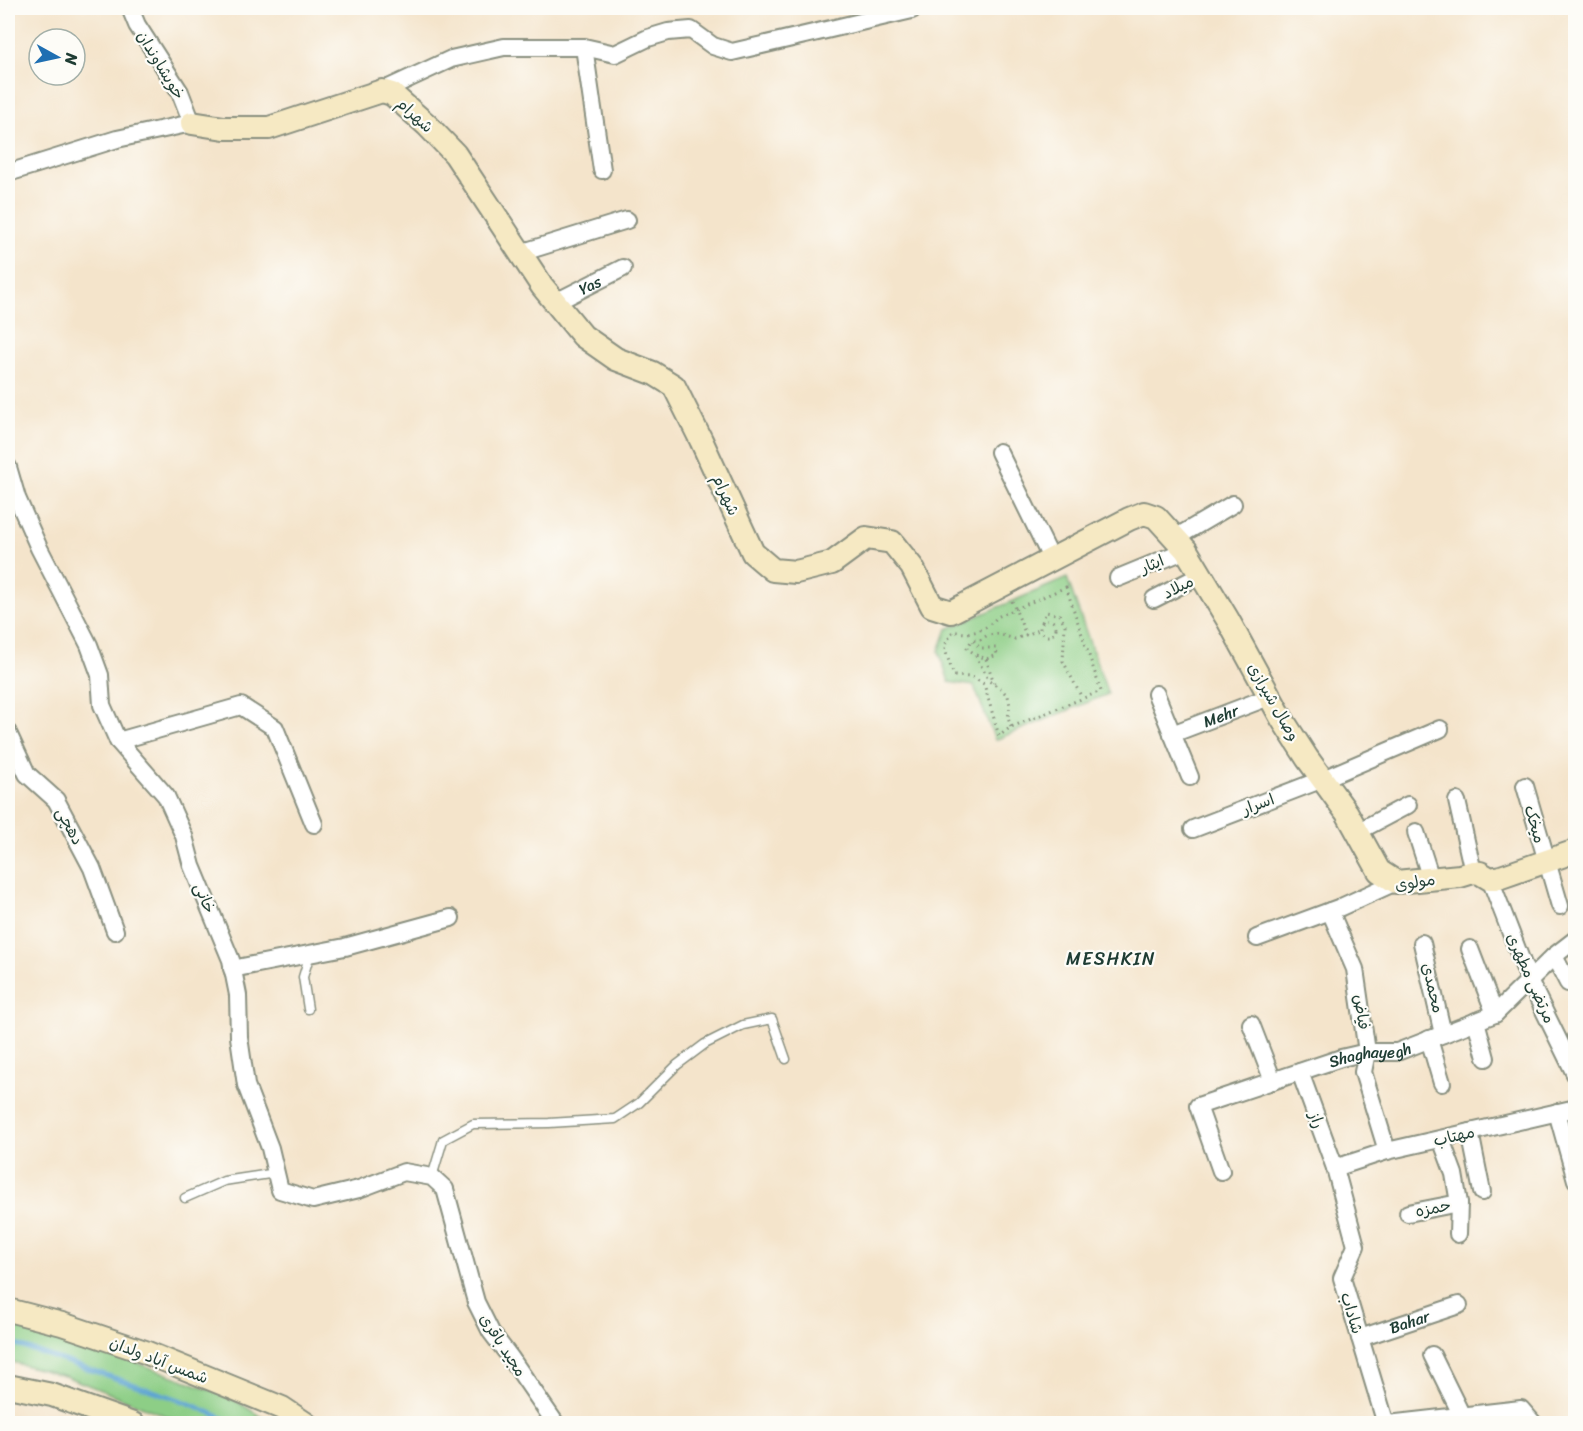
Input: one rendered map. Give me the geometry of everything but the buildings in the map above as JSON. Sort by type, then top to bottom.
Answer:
[{"type":"street","name":"خویشاوندان","points":[[130,8],[137,25],[180,92],[192,123]]},
{"type":"street","points":[[8,173],[117,139],[192,123],[224,128],[269,128],[382,91],[451,59],[504,47],[585,47],[615,54],[648,38],[668,32],[691,30],[713,46],[732,52],[912,10]]},
{"type":"street","points":[[585,47],[602,170]]},
{"type":"street","name":"شهرام","points":[[382,91],[392,94],[455,154],[542,286],[583,336],[616,358],[653,373],[674,386],[753,553],[773,570],[796,572],[832,563],[866,538],[892,542],[912,567],[932,606],[951,612],[1144,513],[1156,517]]},
{"type":"street","points":[[520,253],[627,220]]},
{"type":"street","name":"Yas","points":[[556,302],[623,268]]},
{"type":"street","points":[[999,452],[1052,560]]},
{"type":"street","name":"خانی","points":[[8,467],[17,498],[39,548],[89,645],[100,675],[102,705],[118,741],[166,796],[184,836],[192,866],[231,960],[238,995],[239,1037],[246,1085],[270,1148],[280,1190],[314,1200],[359,1189],[404,1172],[432,1177]]},
{"type":"street","name":"ایثار","points":[[1118,578],[1180,544],[1233,504]]},
{"type":"street","name":"وصال شیرازی","points":[[1156,517],[1180,544],[1201,575],[1282,719],[1347,813],[1378,871],[1396,882]]},
{"type":"street","name":"میلاد","points":[[1154,599],[1201,575]]},
{"type":"street","points":[[1156,694],[1190,777]]},
{"type":"street","name":"Mehr","points":[[1172,734],[1269,697]]},
{"type":"street","points":[[118,741],[241,706],[275,728],[314,824]]},
{"type":"street","name":"اسرار","points":[[1193,829],[1323,779],[1440,729]]},
{"type":"street","name":"دهچی","points":[[8,733],[27,774],[56,800],[92,868],[115,931]]},
{"type":"street","name":"میخک","points":[[1525,786],[1546,861]]},
{"type":"street","name":"مرتضی مطهری","points":[[1457,801],[1481,876],[1575,1076]]},
{"type":"street","points":[[1357,832],[1408,805]]},
{"type":"street","points":[[1416,832],[1431,879]]},
{"type":"street","name":"مولوی","points":[[1257,938],[1330,911],[1396,882],[1460,876],[1501,877],[1575,851]]},
{"type":"street","points":[[1546,861],[1560,906]]},
{"type":"street","name":"فیاض","points":[[1330,911],[1355,969],[1367,1052],[1363,1072],[1387,1151]]},
{"type":"street","points":[[232,969],[345,947],[451,918]]},
{"type":"street","name":"Shaghayegh","points":[[1221,1171],[1198,1106],[1341,1058],[1367,1052],[1397,1052],[1495,1014],[1554,956],[1575,939]]},
{"type":"street","name":"محمدی","points":[[1422,943],[1442,1083]]},
{"type":"street","points":[[1470,949],[1495,1014]]},
{"type":"street","points":[[1554,956],[1568,983]]},
{"type":"street","points":[[1476,1021],[1486,1058]]},
{"type":"street","points":[[1251,1024],[1273,1081]]},
{"type":"street","name":"راز","points":[[1300,1072],[1335,1168]]},
{"type":"street","name":"مهتاب","points":[[1335,1168],[1387,1151],[1575,1108]]},
{"type":"street","points":[[1557,1112],[1575,1180]]},
{"type":"street","points":[[1470,1132],[1482,1192]]},
{"type":"street","points":[[1441,1139],[1454,1174],[1459,1203],[1458,1234]]},
{"type":"street","name":"شاداب","points":[[1335,1168],[1356,1246],[1342,1278],[1387,1424],[1521,1409],[1534,1424]]},
{"type":"street","name":"مجید باقری","points":[[432,1177],[445,1190],[476,1302],[491,1332],[556,1424]]},
{"type":"street","name":"حمزه","points":[[1408,1213],[1459,1203]]},
{"type":"street","name":"Bahar","points":[[1360,1338],[1459,1305]]},
{"type":"street","name":"شمس آباد ولدان","points":[[8,1310],[62,1324],[145,1352],[282,1408],[306,1424]]},
{"type":"street","points":[[1432,1354],[1462,1416]]},
{"type":"street","points":[[8,1386],[52,1395],[133,1424]]},
{"type":"lane","points":[[308,1009],[303,977],[310,954]]},
{"type":"lane","points":[[432,1177],[443,1140],[472,1124],[615,1119],[639,1103],[677,1065],[705,1044],[743,1025],[772,1019],[786,1059]]},
{"type":"lane","points":[[184,1198],[224,1181],[276,1173]]},
{"type":"path","points":[[1004,585],[1026,635]]},
{"type":"path","points":[[1066,588],[1101,691],[1011,728],[999,736],[984,684],[972,677],[954,676],[944,647],[953,631],[962,634],[976,632],[990,625],[997,617],[1016,609],[1066,588]]},
{"type":"path","points":[[972,640],[998,634],[1015,639],[1039,630],[1046,612],[1060,615],[1065,625],[1063,661],[1082,698]]},
{"type":"path","points":[[1039,630],[1047,637],[1056,632],[1056,626],[1052,621],[1042,622]]},
{"type":"path","points":[[972,640],[980,648],[996,648],[997,655],[986,659],[975,654],[967,648],[972,640]]},
{"type":"path","points":[[975,654],[989,681],[1008,696],[1010,705],[1008,718],[1011,728]]},
{"type":"path","points":[[986,659],[994,684]]},
{"type":"green space","points":[[1067,578],[1108,694],[995,740],[974,686],[949,682],[939,651],[947,629]]},
{"type":"green space","points":[[8,1319],[62,1335],[230,1397],[271,1423],[184,1423],[65,1376],[8,1361]]},
{"type":"waterway","points":[[8,1342],[186,1402],[236,1424]]},
{"type":"district","name":"MESHKIN","points":[[1111,959]]}]
